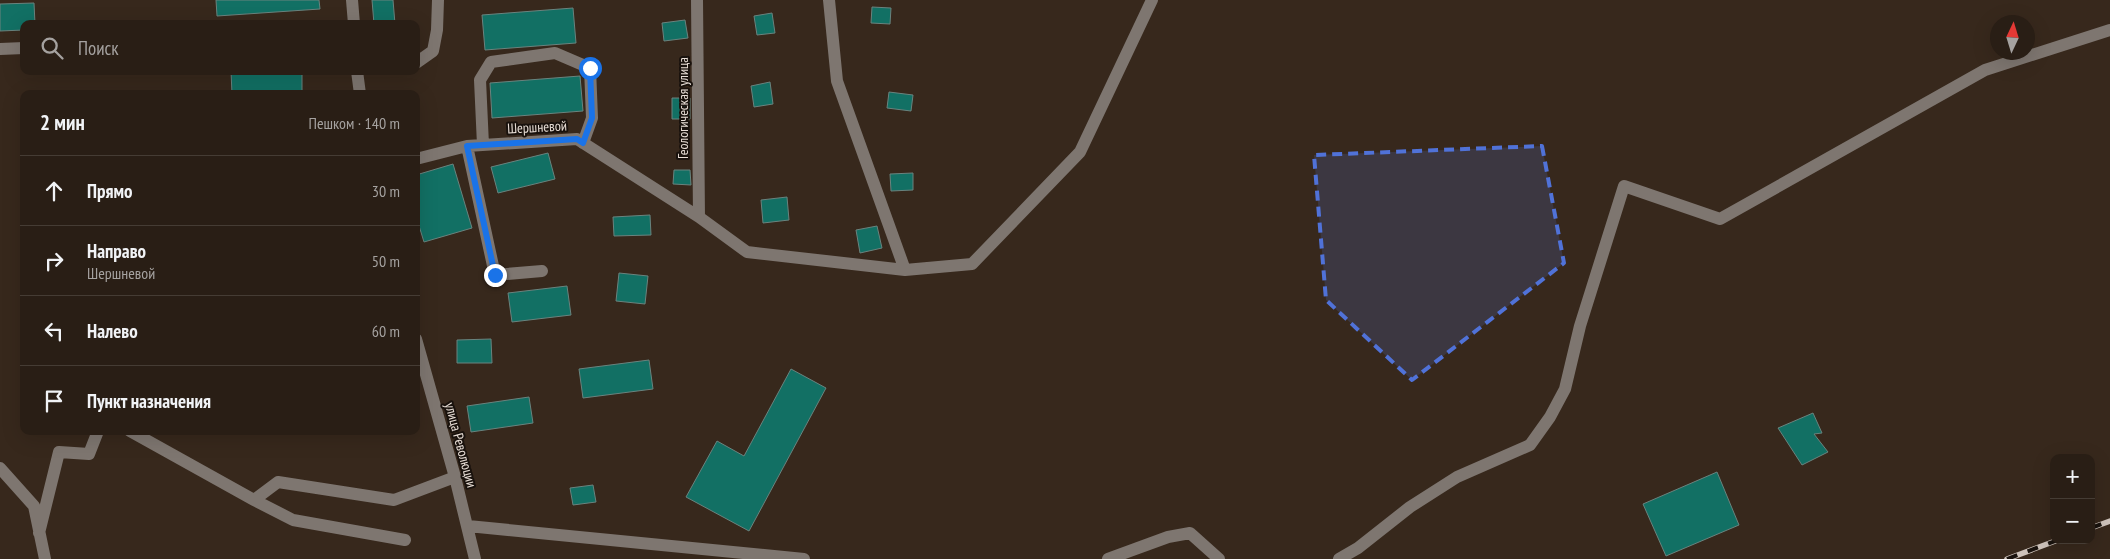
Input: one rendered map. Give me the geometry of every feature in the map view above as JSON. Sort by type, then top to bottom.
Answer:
[{"type":"street","points":[[352,0],[354,20]]},
{"type":"street","points":[[420,60],[433,51],[437,30],[438,0]]},
{"type":"street","name":"Геологическая улица","points":[[697,0],[699,217]]},
{"type":"street","points":[[829,0],[837,81],[905,270]]},
{"type":"street","name":"Шершневой","points":[[420,158],[467,146],[577,139],[699,217],[748,252],[905,270],[972,264],[1080,152],[1152,0]]},
{"type":"street","points":[[1339,559],[1358,548],[1410,507],[1457,477],[1530,445],[1550,417],[1565,389],[1580,326],[1624,186],[1720,219],[1985,70],[2110,30]]},
{"type":"street","points":[[0,49],[20,48]]},
{"type":"street","points":[[483,145],[480,80],[491,62],[555,53],[590,68],[592,118],[583,143]]},
{"type":"street","points":[[358,75],[359,90]]},
{"type":"street","points":[[467,146],[495,275],[542,271]]},
{"type":"street","name":"улица Революции","points":[[420,353],[455,477],[475,559]]},
{"type":"street","points":[[39,533],[60,452],[90,454],[97,435]]},
{"type":"street","points":[[137,435],[293,520],[405,540]]},
{"type":"street","points":[[0,468],[34,506],[45,559]]},
{"type":"street","points":[[254,500],[278,482],[394,500],[455,477]]},
{"type":"street","points":[[468,526],[804,559]]},
{"type":"street","points":[[1108,559],[1168,537],[1190,534],[1219,559]]},
{"type":"highlighted area","points":[[1542,146],[1564,263],[1412,380],[1326,300],[1314,155]]},
{"type":"building","points":[[216,0],[319,0],[320,9],[217,16]]},
{"type":"building","points":[[372,0],[393,0],[395,20],[374,20]]},
{"type":"building","points":[[34,3],[35,20],[20,20],[20,30],[0,31],[0,4]]},
{"type":"building","points":[[872,7],[891,8],[890,24],[871,23]]},
{"type":"building","points":[[573,8],[576,43],[485,50],[482,15]]},
{"type":"building","points":[[772,13],[775,33],[757,35],[754,16]]},
{"type":"building","points":[[685,20],[688,38],[664,41],[662,23]]},
{"type":"building","points":[[231,75],[302,75],[302,90],[232,90]]},
{"type":"building","points":[[580,76],[583,111],[492,118],[490,83]]},
{"type":"building","points":[[770,82],[773,104],[754,107],[751,86]]},
{"type":"building","points":[[889,92],[913,95],[911,111],[887,108]]},
{"type":"building","points":[[672,98],[690,98],[690,119],[672,119]]},
{"type":"building","points":[[548,153],[555,179],[498,193],[491,167]]},
{"type":"building","points":[[453,164],[472,228],[424,242],[420,229],[420,174]]},
{"type":"building","points":[[674,170],[690,170],[691,185],[673,184]]},
{"type":"building","points":[[913,173],[913,190],[891,191],[890,174]]},
{"type":"building","points":[[787,197],[789,220],[763,223],[761,200]]},
{"type":"building","points":[[650,215],[651,235],[614,236],[613,217]]},
{"type":"building","points":[[877,226],[882,248],[860,253],[856,230]]},
{"type":"building","points":[[619,273],[648,276],[645,304],[616,301]]},
{"type":"building","points":[[567,286],[571,315],[512,322],[508,293]]},
{"type":"building","points":[[491,339],[492,363],[457,363],[457,340]]},
{"type":"building","points":[[649,360],[653,389],[583,398],[579,369]]},
{"type":"building","points":[[791,369],[826,388],[749,531],[686,497],[717,441],[744,456]]},
{"type":"building","points":[[529,397],[533,423],[471,432],[467,406]]},
{"type":"building","points":[[1813,413],[1822,433],[1814,434],[1828,452],[1802,465],[1778,428]]},
{"type":"building","points":[[1717,472],[1739,525],[1666,556],[1643,504]]},
{"type":"building","points":[[593,485],[596,502],[573,505],[570,488]]},
{"type":"railway","points":[[2095,527],[2110,521]]},
{"type":"railway","points":[[2007,559],[2050,543]]},
{"type":"route","points":[[495,275],[467,146],[577,139],[583,143],[592,118],[590,68]]}]
